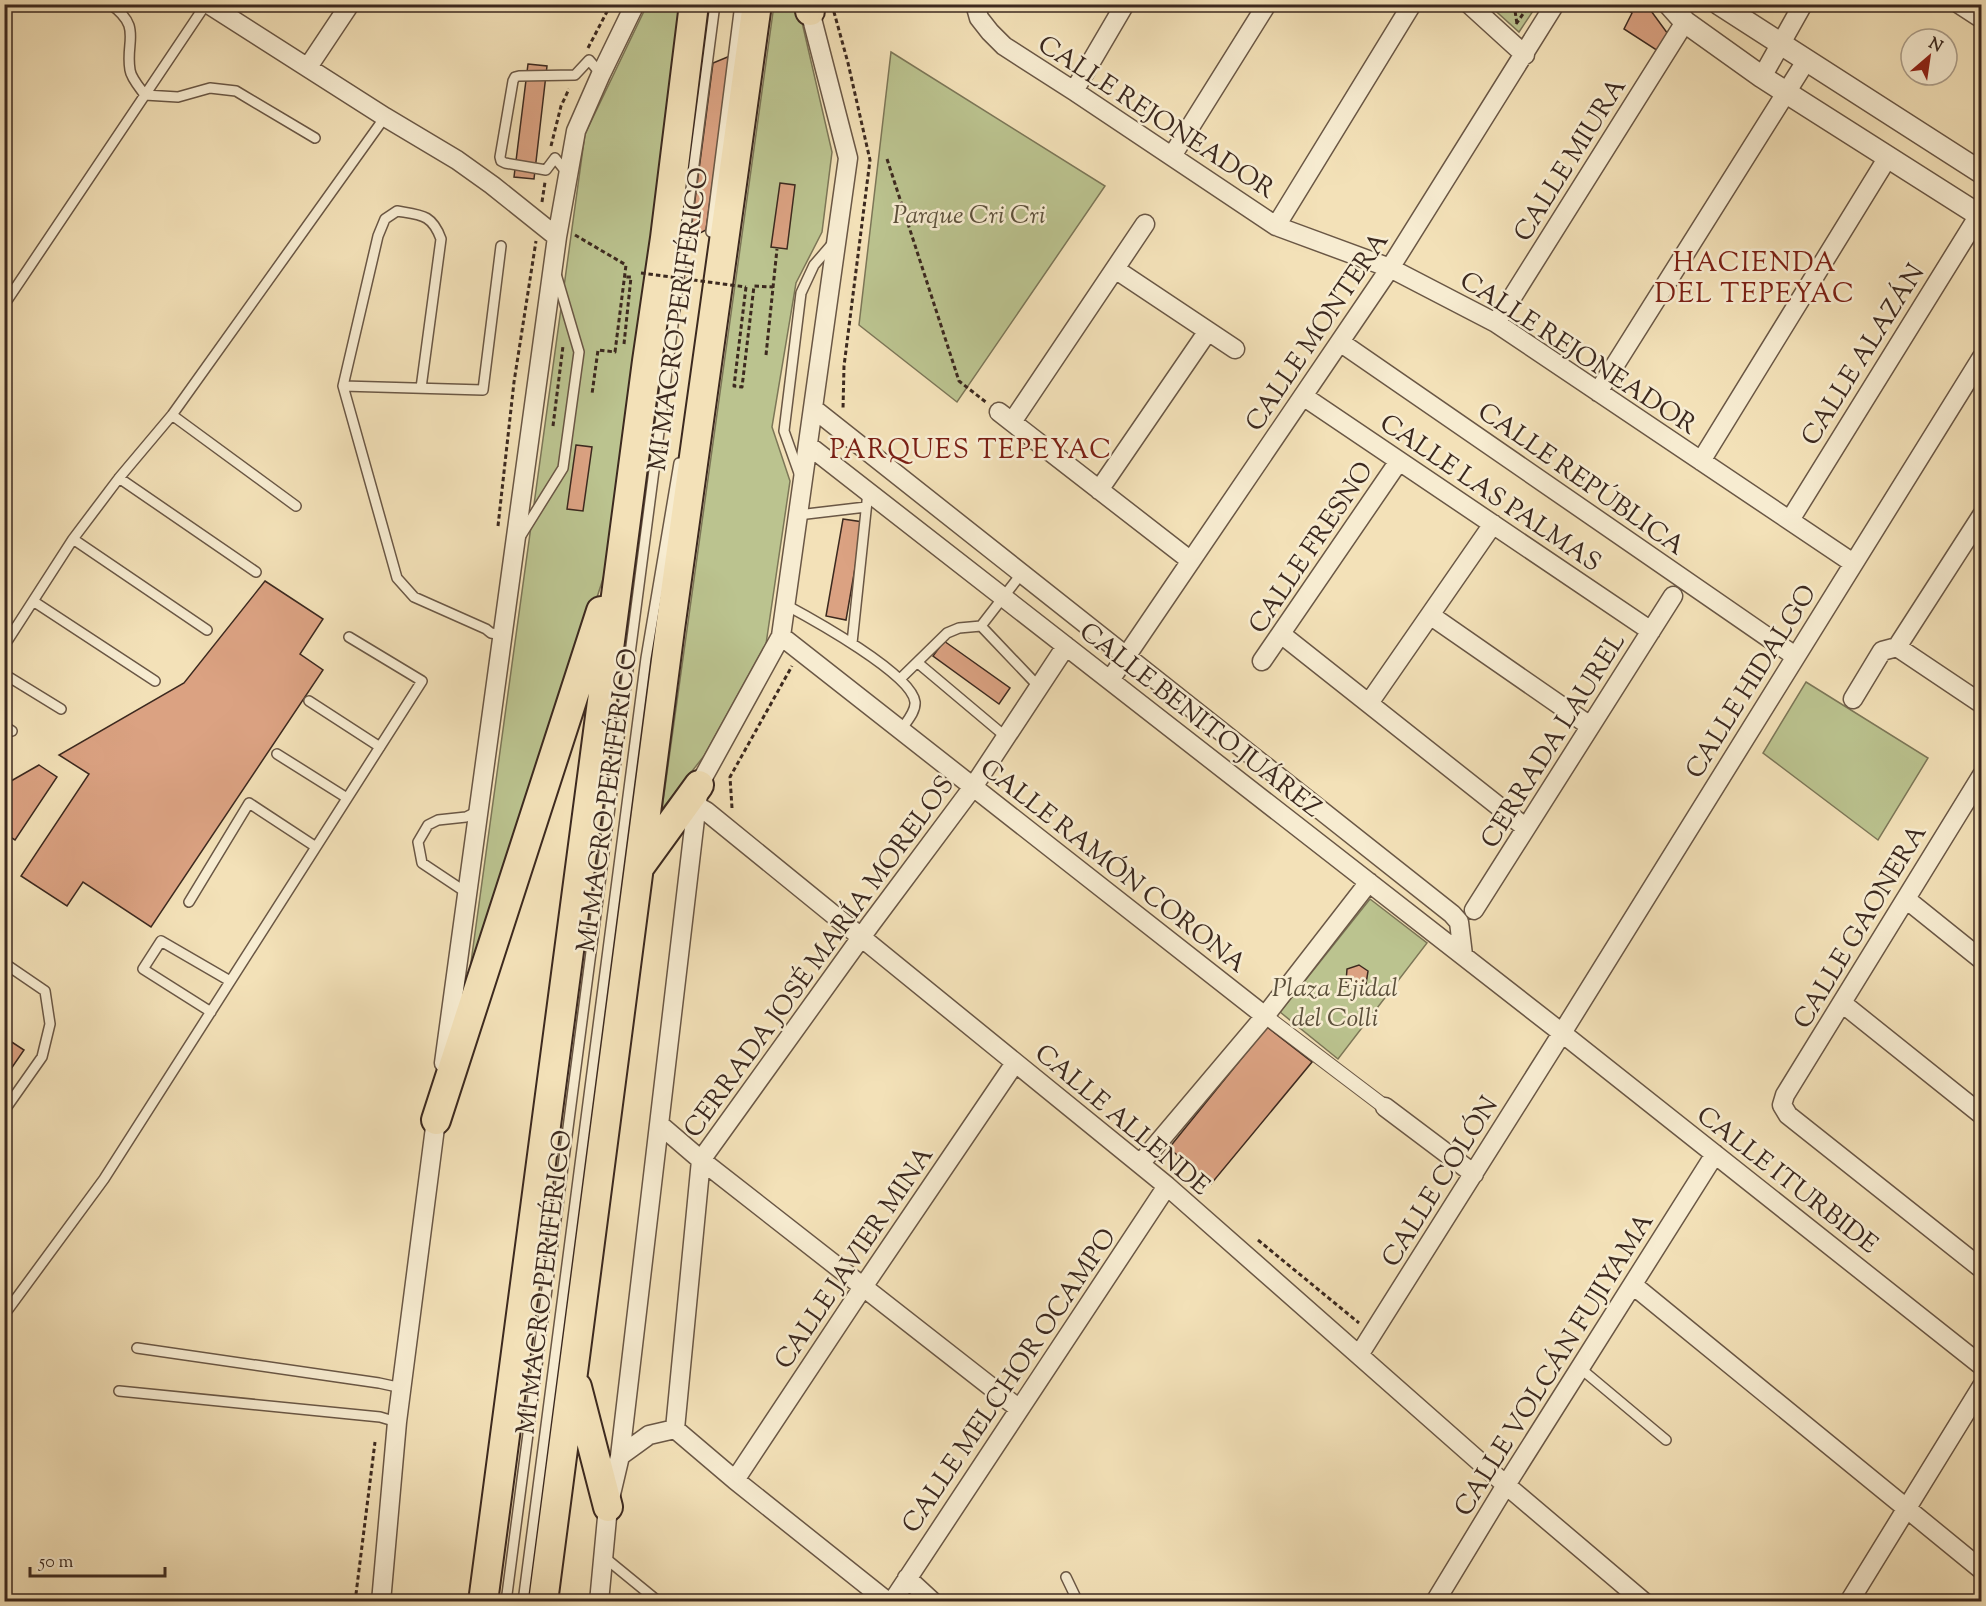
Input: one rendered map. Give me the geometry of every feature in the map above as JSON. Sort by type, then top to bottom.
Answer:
[{"type":"highway","points":[[483,1602],[665,238],[694,4]]},
{"type":"highway","points":[[543,1602],[670,629],[757,4]]},
{"type":"highway","points":[[436,1120],[592,640],[626,526]]},
{"type":"highway","points":[[640,867],[698,795]]},
{"type":"highway","points":[[573,1373],[608,1507]]},
{"type":"street","points":[[207,4],[466,166],[558,231]]},
{"type":"street","points":[[308,67],[350,4]]},
{"type":"street","points":[[381,1602],[398,1422],[436,1120],[558,231],[576,131],[635,4]]},
{"type":"street","name":"CALLE REJONEADOR","points":[[975,4],[979,18],[1004,46],[1276,226],[1390,268],[1496,323],[1853,563]]},
{"type":"street","points":[[1074,91],[1125,4]]},
{"type":"street","points":[[1172,156],[1267,4]]},
{"type":"street","points":[[1276,226],[1412,4]]},
{"type":"street","points":[[1469,4],[1525,55]]},
{"type":"street","name":"CALLE MONTERA","points":[[1110,680],[1390,268],[1555,4]]},
{"type":"street","points":[[1669,4],[1685,22],[1762,77],[1980,216]]},
{"type":"street","points":[[1719,4],[1982,173]]},
{"type":"street","points":[[1762,77],[1803,4]]},
{"type":"street","points":[[1959,4],[1982,19]]},
{"type":"street","points":[[599,1602],[608,1507],[620,1456],[698,795],[781,636],[848,158],[810,7]]},
{"type":"street","name":"CALLE MIURA","points":[[1496,323],[1685,22]]},
{"type":"street","points":[[1599,392],[1806,61]]},
{"type":"street","points":[[1701,461],[1888,157]]},
{"type":"street","name":"CALLE ALAZÁN","points":[[1790,520],[1980,216]]},
{"type":"street","points":[[1145,224],[1115,269],[1005,417],[1191,561]]},
{"type":"street","points":[[1115,269],[1235,349]]},
{"type":"street","points":[[1099,490],[1208,332]]},
{"type":"street","name":"CALLE REPÚBLICA","points":[[1340,342],[1795,656]]},
{"type":"street","name":"CALLE HIDALGO","points":[[1562,1033],[1982,357]]},
{"type":"street","name":"CALLE LAS PALMAS","points":[[1303,396],[1651,631]]},
{"type":"street","name":"CALLE BENITO JUÁREZ","points":[[814,409],[1452,914],[1459,922],[1462,955]]},
{"type":"street","name":"CALLE BENITO JUÁREZ","points":[[808,445],[867,499],[1003,597],[1562,1033]]},
{"type":"street","name":"CALLE FRESNO","points":[[1262,661],[1399,461]]},
{"type":"street","points":[[1853,699],[1882,651],[1897,647],[1982,515]]},
{"type":"street","points":[[1369,703],[1493,524]]},
{"type":"street","name":"CERRADA LAUREL","points":[[1474,910],[1673,596]]},
{"type":"street","points":[[1430,615],[1590,726]]},
{"type":"street","points":[[1281,634],[1526,828]]},
{"type":"street","name":"CALLE RAMÓN CORONA","points":[[781,636],[1265,1016],[1474,1174]]},
{"type":"street","name":"CERRADA JOSÉ MARÍA MORELOS","points":[[675,1429],[701,1160],[861,937],[973,787],[1066,646]]},
{"type":"street","points":[[1897,647],[1982,704]]},
{"type":"street","name":"CALLE GAONERA","points":[[1982,774],[1785,1095],[1782,1105],[1788,1115],[1982,1269]]},
{"type":"street","name":"CALLE ALLENDE","points":[[698,795],[706,811],[1167,1186],[1506,1485],[1644,1602]]},
{"type":"street","points":[[1140,1164],[1265,1016],[1369,882]]},
{"type":"street","points":[[1906,899],[1982,960]]},
{"type":"street","points":[[1842,1003],[1982,1114]]},
{"type":"street","name":"CALLE ITURBIDE","points":[[1562,1033],[1982,1366]]},
{"type":"street","name":"CALLE COLÓN","points":[[1359,1355],[1562,1033]]},
{"type":"street","name":"CALLE JAVIER MINA","points":[[735,1480],[1015,1063]]},
{"type":"street","points":[[659,1124],[701,1160],[1018,1408]]},
{"type":"street","name":"CALLE VOLCÁN FUJIYAMA","points":[[1435,1602],[1506,1485],[1715,1154]]},
{"type":"street","name":"CALLE MELCHOR OCAMPO","points":[[890,1602],[1167,1186]]},
{"type":"street","points":[[1633,1285],[1982,1570]]},
{"type":"street","points":[[1849,1602],[1982,1386]]},
{"type":"street","points":[[620,1456],[649,1436],[675,1429],[735,1480],[890,1602]]},
{"type":"street","points":[[907,1578],[933,1602]]},
{"type":"lane","points":[[110,4],[122,13],[131,32],[129,72],[144,95]]},
{"type":"lane","points":[[4,305],[207,4]]},
{"type":"lane","name":"MI MACRO PERIFÉRICO","points":[[506,1602],[715,4]]},
{"type":"lane","name":"MI MACRO PERIFÉRICO","points":[[710,242],[740,4]]},
{"type":"lane","points":[[568,175],[555,158],[546,170],[501,161],[514,77],[575,75],[589,60],[601,74]]},
{"type":"lane","points":[[144,95],[178,97],[210,88],[236,91],[315,138]]},
{"type":"lane","points":[[4,646],[74,539],[119,478],[172,416],[385,117]]},
{"type":"lane","points":[[421,388],[441,239],[436,225],[422,215],[397,211],[385,219],[378,237],[343,386],[397,578],[414,597],[486,629],[490,633],[502,635]]},
{"type":"lane","points":[[802,484],[784,431],[801,293],[814,265],[837,239]]},
{"type":"lane","points":[[343,386],[483,390],[501,246]]},
{"type":"lane","points":[[514,548],[563,468],[579,352],[553,263]]},
{"type":"lane","points":[[172,416],[296,506]]},
{"type":"lane","name":"MI MACRO PERIFÉRICO","points":[[523,1602],[646,658],[680,453]]},
{"type":"lane","points":[[119,478],[256,572]]},
{"type":"lane","points":[[798,514],[810,515],[867,499],[852,643]]},
{"type":"lane","points":[[74,539],[207,630]]},
{"type":"lane","points":[[901,678],[947,633],[959,628],[981,626],[1022,573]]},
{"type":"lane","points":[[33,601],[155,681]]},
{"type":"lane","points":[[786,605],[852,643],[901,678],[914,696],[916,705],[901,730]]},
{"type":"lane","points":[[981,626],[1039,687]]},
{"type":"lane","points":[[4,1315],[104,1179],[422,681],[350,637]]},
{"type":"lane","points":[[918,663],[1006,737]]},
{"type":"lane","points":[[4,674],[61,709]]},
{"type":"lane","points":[[309,701],[380,747]]},
{"type":"lane","points":[[277,754],[347,798]]},
{"type":"lane","points":[[189,902],[249,803],[316,847]]},
{"type":"lane","points":[[467,893],[422,863],[418,842],[428,825],[438,820],[466,817],[478,811]]},
{"type":"lane","points":[[211,1012],[143,969],[161,941],[230,981]]},
{"type":"lane","points":[[4,963],[45,991],[50,1024],[42,1057],[4,1111]]},
{"type":"lane","points":[[138,1348],[402,1388]]},
{"type":"lane","points":[[1580,1368],[1666,1440]]},
{"type":"lane","points":[[120,1391],[380,1417],[398,1422]]},
{"type":"lane","points":[[604,1557],[659,1602]]},
{"type":"lane","points":[[1066,1577],[1078,1602]]},
{"type":"path","points":[[1514,4],[1517,25]]},
{"type":"path","points":[[1517,25],[1530,4]]},
{"type":"path","points":[[1510,18],[1517,25]]},
{"type":"path","points":[[887,159],[959,381],[1005,417]]},
{"type":"path","points":[[558,231],[626,265],[615,352],[598,350],[592,394]]},
{"type":"path","points":[[766,355],[777,249]]},
{"type":"path","points":[[641,273],[746,287],[734,386],[742,387],[754,286],[773,287]]},
{"type":"path","points":[[552,435],[563,344]]},
{"type":"path","points":[[732,811],[730,777],[794,663],[798,649]]},
{"type":"path","points":[[1253,1236],[1372,1334]]},
{"type":"green space","points":[[647,5],[685,5],[608,563],[464,1013],[585,134]]},
{"type":"green space","points":[[774,5],[798,5],[832,152],[822,232],[796,283],[772,427],[790,481],[766,644],[704,756],[662,809]]},
{"type":"green space","points":[[1489,5],[1537,5],[1519,32]]},
{"type":"green space","name":"Parque Cri Cri","points":[[891,52],[1105,186],[957,402],[859,325]]},
{"type":"green space","points":[[1806,682],[1928,758],[1878,840],[1763,753]]},
{"type":"green space","name":"Plaza Ejidal del Colli","points":[[1370,899],[1427,943],[1338,1059],[1280,1012]]},
{"type":"building","points":[[1619,4],[1646,4],[1668,34],[1658,51],[1624,29],[1632,13]]},
{"type":"building","points":[[730,56],[706,230],[690,238],[713,63]]},
{"type":"building","points":[[528,64],[547,66],[534,179],[514,177]]},
{"type":"building","points":[[780,183],[795,185],[787,249],[771,247]]},
{"type":"building","points":[[576,445],[592,447],[583,511],[567,509]]},
{"type":"building","points":[[843,519],[863,522],[846,620],[826,616]]},
{"type":"building","points":[[265,581],[323,619],[300,654],[323,670],[151,927],[83,882],[67,906],[21,876],[89,774],[59,755],[184,683]]},
{"type":"building","points":[[944,641],[1010,688],[999,704],[933,656]]},
{"type":"building","points":[[39,765],[57,777],[15,840],[4,833],[4,785]]},
{"type":"building","points":[[1359,965],[1368,971],[1366,984],[1355,988],[1346,982],[1347,969]]},
{"type":"building","points":[[1267,1027],[1312,1062],[1211,1184],[1169,1148]]},
{"type":"building","points":[[4,1037],[24,1050],[4,1079]]},
{"type":"district","name":"HACIENDA DEL TEPEYAC","points":[[1755,278]]},
{"type":"district","name":"PARQUES TEPEYAC","points":[[971,449]]}]
